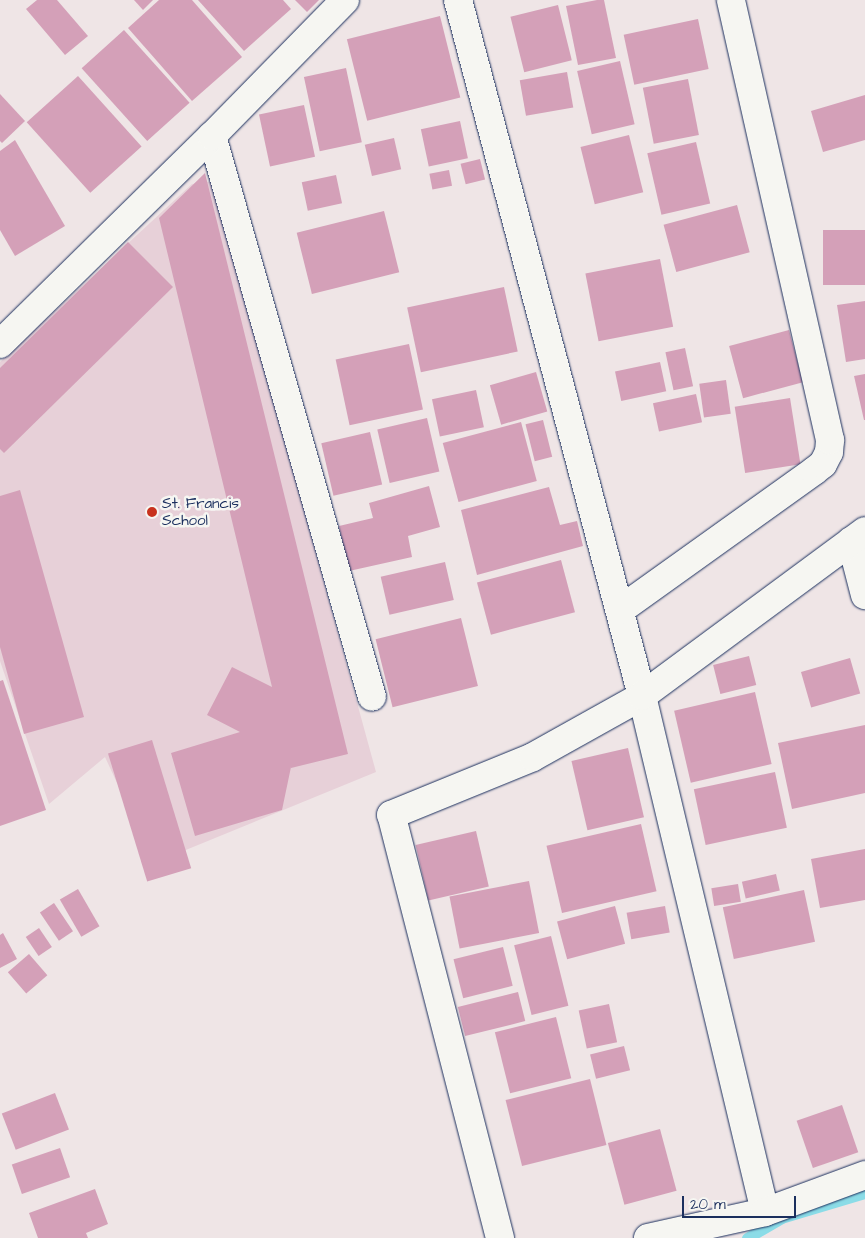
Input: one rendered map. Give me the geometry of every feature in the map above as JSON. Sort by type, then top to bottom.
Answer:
[{"type":"street","points":[[0,344],[212,136],[344,0]]},
{"type":"street","points":[[458,0],[642,696],[766,1212]]},
{"type":"street","points":[[620,610],[814,471],[822,464],[829,452],[830,440],[730,0]]},
{"type":"street","points":[[212,136],[372,697]]},
{"type":"street","points":[[500,1238],[391,815],[533,757],[642,696],[858,536],[865,595]]},
{"type":"street","points":[[648,1238],[766,1212],[865,1175]]},
{"type":"shaded area","name":"St. Francis School","points":[[214,181],[376,772],[154,863],[105,757],[49,804],[0,661],[0,362],[192,184]]},
{"type":"building","points":[[37,0],[57,0],[88,36],[65,55],[26,9]]},
{"type":"building","points":[[134,0],[153,0],[143,10]]},
{"type":"building","points":[[159,0],[192,0],[242,57],[192,101],[128,28]]},
{"type":"building","points":[[198,0],[283,0],[291,9],[244,51]]},
{"type":"building","points":[[295,0],[319,0],[307,12]]},
{"type":"building","points":[[604,0],[616,58],[578,65],[566,6]]},
{"type":"building","points":[[558,5],[572,60],[524,72],[510,17]]},
{"type":"building","points":[[440,16],[460,98],[367,121],[347,39]]},
{"type":"building","points":[[698,19],[709,69],[634,85],[624,35]]},
{"type":"building","points":[[124,30],[190,103],[147,141],[82,68]]},
{"type":"building","points":[[620,61],[635,124],[592,134],[577,71]]},
{"type":"building","points":[[346,68],[362,142],[320,151],[304,77]]},
{"type":"building","points":[[567,72],[573,107],[526,116],[520,80]]},
{"type":"building","points":[[78,76],[142,147],[90,193],[27,122]]},
{"type":"building","points":[[688,79],[699,135],[654,144],[643,88]]},
{"type":"building","points":[[0,94],[25,121],[2,143],[0,141]]},
{"type":"building","points":[[865,95],[865,140],[823,152],[811,111]]},
{"type":"building","points":[[304,105],[315,157],[270,166],[259,115]]},
{"type":"building","points":[[460,121],[468,158],[429,166],[421,129]]},
{"type":"building","points":[[629,135],[643,192],[595,204],[580,147]]},
{"type":"building","points":[[394,138],[401,169],[372,176],[365,145]]},
{"type":"building","points":[[15,140],[65,226],[15,256],[0,230],[0,151]]},
{"type":"building","points":[[696,142],[710,203],[661,215],[647,153]]},
{"type":"building","points":[[480,159],[485,179],[466,184],[461,164]]},
{"type":"building","points":[[449,170],[452,186],[432,190],[429,174]]},
{"type":"building","points":[[205,173],[348,754],[291,767],[282,810],[195,836],[171,753],[240,732],[207,715],[232,667],[272,687],[159,218]]},
{"type":"building","points":[[336,175],[342,203],[308,211],[302,182]]},
{"type":"building","points":[[737,205],[750,252],[676,272],[664,225]]},
{"type":"building","points":[[384,211],[399,272],[312,294],[297,233]]},
{"type":"building","points":[[823,230],[865,230],[865,285],[823,285]]},
{"type":"building","points":[[128,242],[173,287],[4,453],[0,449],[0,368]]},
{"type":"building","points":[[660,259],[673,327],[599,341],[585,274]]},
{"type":"building","points":[[504,287],[518,352],[421,372],[407,308]]},
{"type":"building","points":[[865,301],[865,359],[846,362],[837,305]]},
{"type":"building","points":[[789,330],[803,382],[743,398],[729,346]]},
{"type":"building","points":[[409,344],[423,410],[350,425],[336,360]]},
{"type":"building","points":[[685,348],[693,386],[674,390],[665,352]]},
{"type":"building","points":[[660,362],[666,391],[621,401],[615,372]]},
{"type":"building","points":[[536,372],[547,411],[501,425],[490,385]]},
{"type":"building","points":[[865,374],[865,420],[864,420],[854,376]]},
{"type":"building","points":[[726,380],[731,414],[704,417],[699,384]]},
{"type":"building","points":[[476,390],[484,427],[440,437],[432,399]]},
{"type":"building","points":[[696,394],[702,422],[659,432],[653,403]]},
{"type":"building","points":[[790,398],[800,464],[745,473],[735,407]]},
{"type":"building","points":[[427,418],[439,472],[390,483],[377,429]]},
{"type":"building","points":[[543,420],[552,457],[535,461],[526,424]]},
{"type":"building","points":[[521,422],[537,481],[459,502],[443,443]]},
{"type":"building","points":[[370,432],[382,485],[333,496],[321,443]]},
{"type":"building","points":[[429,486],[440,527],[408,536],[412,557],[349,571],[339,526],[373,518],[369,503]]},
{"type":"building","points":[[549,487],[560,525],[577,521],[583,546],[477,575],[461,510]]},
{"type":"building","points":[[20,490],[84,717],[24,734],[0,647],[0,496]]},
{"type":"building","points":[[561,560],[575,612],[491,635],[477,583]]},
{"type":"building","points":[[445,562],[454,600],[389,615],[381,577]]},
{"type":"building","points":[[461,618],[478,686],[393,707],[376,639]]},
{"type":"building","points":[[749,656],[756,685],[720,694],[713,665]]},
{"type":"building","points":[[850,658],[860,694],[811,708],[801,672]]},
{"type":"building","points":[[3,680],[46,810],[0,826],[0,681]]},
{"type":"building","points":[[755,692],[772,764],[691,783],[674,711]]},
{"type":"building","points":[[865,725],[865,793],[792,809],[778,743]]},
{"type":"building","points":[[152,740],[191,868],[147,882],[108,753]]},
{"type":"building","points":[[628,748],[644,817],[587,830],[571,761]]},
{"type":"building","points":[[775,772],[787,828],[706,845],[694,789]]},
{"type":"building","points":[[641,824],[657,891],[562,913],[546,846]]},
{"type":"building","points":[[476,831],[489,887],[428,900],[416,845]]},
{"type":"building","points":[[865,849],[865,900],[820,908],[811,859]]},
{"type":"building","points":[[776,874],[780,891],[746,898],[742,882]]},
{"type":"building","points":[[529,881],[539,933],[460,948],[449,896]]},
{"type":"building","points":[[738,884],[741,902],[714,906],[711,888]]},
{"type":"building","points":[[78,889],[100,926],[81,937],[60,900]]},
{"type":"building","points":[[804,890],[815,942],[734,959],[723,907]]},
{"type":"building","points":[[54,903],[73,931],[59,941],[40,913]]},
{"type":"building","points":[[615,906],[625,944],[567,959],[557,922]]},
{"type":"building","points":[[665,906],[670,933],[631,939],[627,913]]},
{"type":"building","points":[[39,928],[52,947],[39,956],[26,937]]},
{"type":"building","points":[[3,933],[17,959],[0,968],[0,935]]},
{"type":"building","points":[[551,936],[568,1006],[532,1015],[514,945]]},
{"type":"building","points":[[503,947],[513,986],[463,998],[454,959]]},
{"type":"building","points":[[29,954],[47,975],[26,994],[8,972]]},
{"type":"building","points":[[518,992],[525,1021],[465,1036],[458,1007]]},
{"type":"building","points":[[609,1004],[617,1042],[587,1049],[579,1010]]},
{"type":"building","points":[[556,1017],[571,1078],[510,1093],[495,1032]]},
{"type":"building","points":[[624,1046],[630,1070],[596,1079],[590,1054]]},
{"type":"building","points":[[590,1079],[606,1145],[522,1166],[506,1100]]},
{"type":"building","points":[[55,1093],[69,1129],[16,1150],[2,1113]]},
{"type":"building","points":[[842,1105],[858,1152],[813,1168],[797,1121]]},
{"type":"building","points":[[660,1129],[677,1191],[624,1205],[608,1143]]},
{"type":"building","points":[[60,1148],[70,1177],[22,1194],[12,1165]]},
{"type":"building","points":[[95,1189],[108,1224],[86,1233],[88,1238],[38,1238],[29,1213]]},
{"type":"waterway","points":[[747,1238],[781,1218],[865,1193]]},
{"type":"place","name":"St. Francis School","points":[[152,512]]}]
